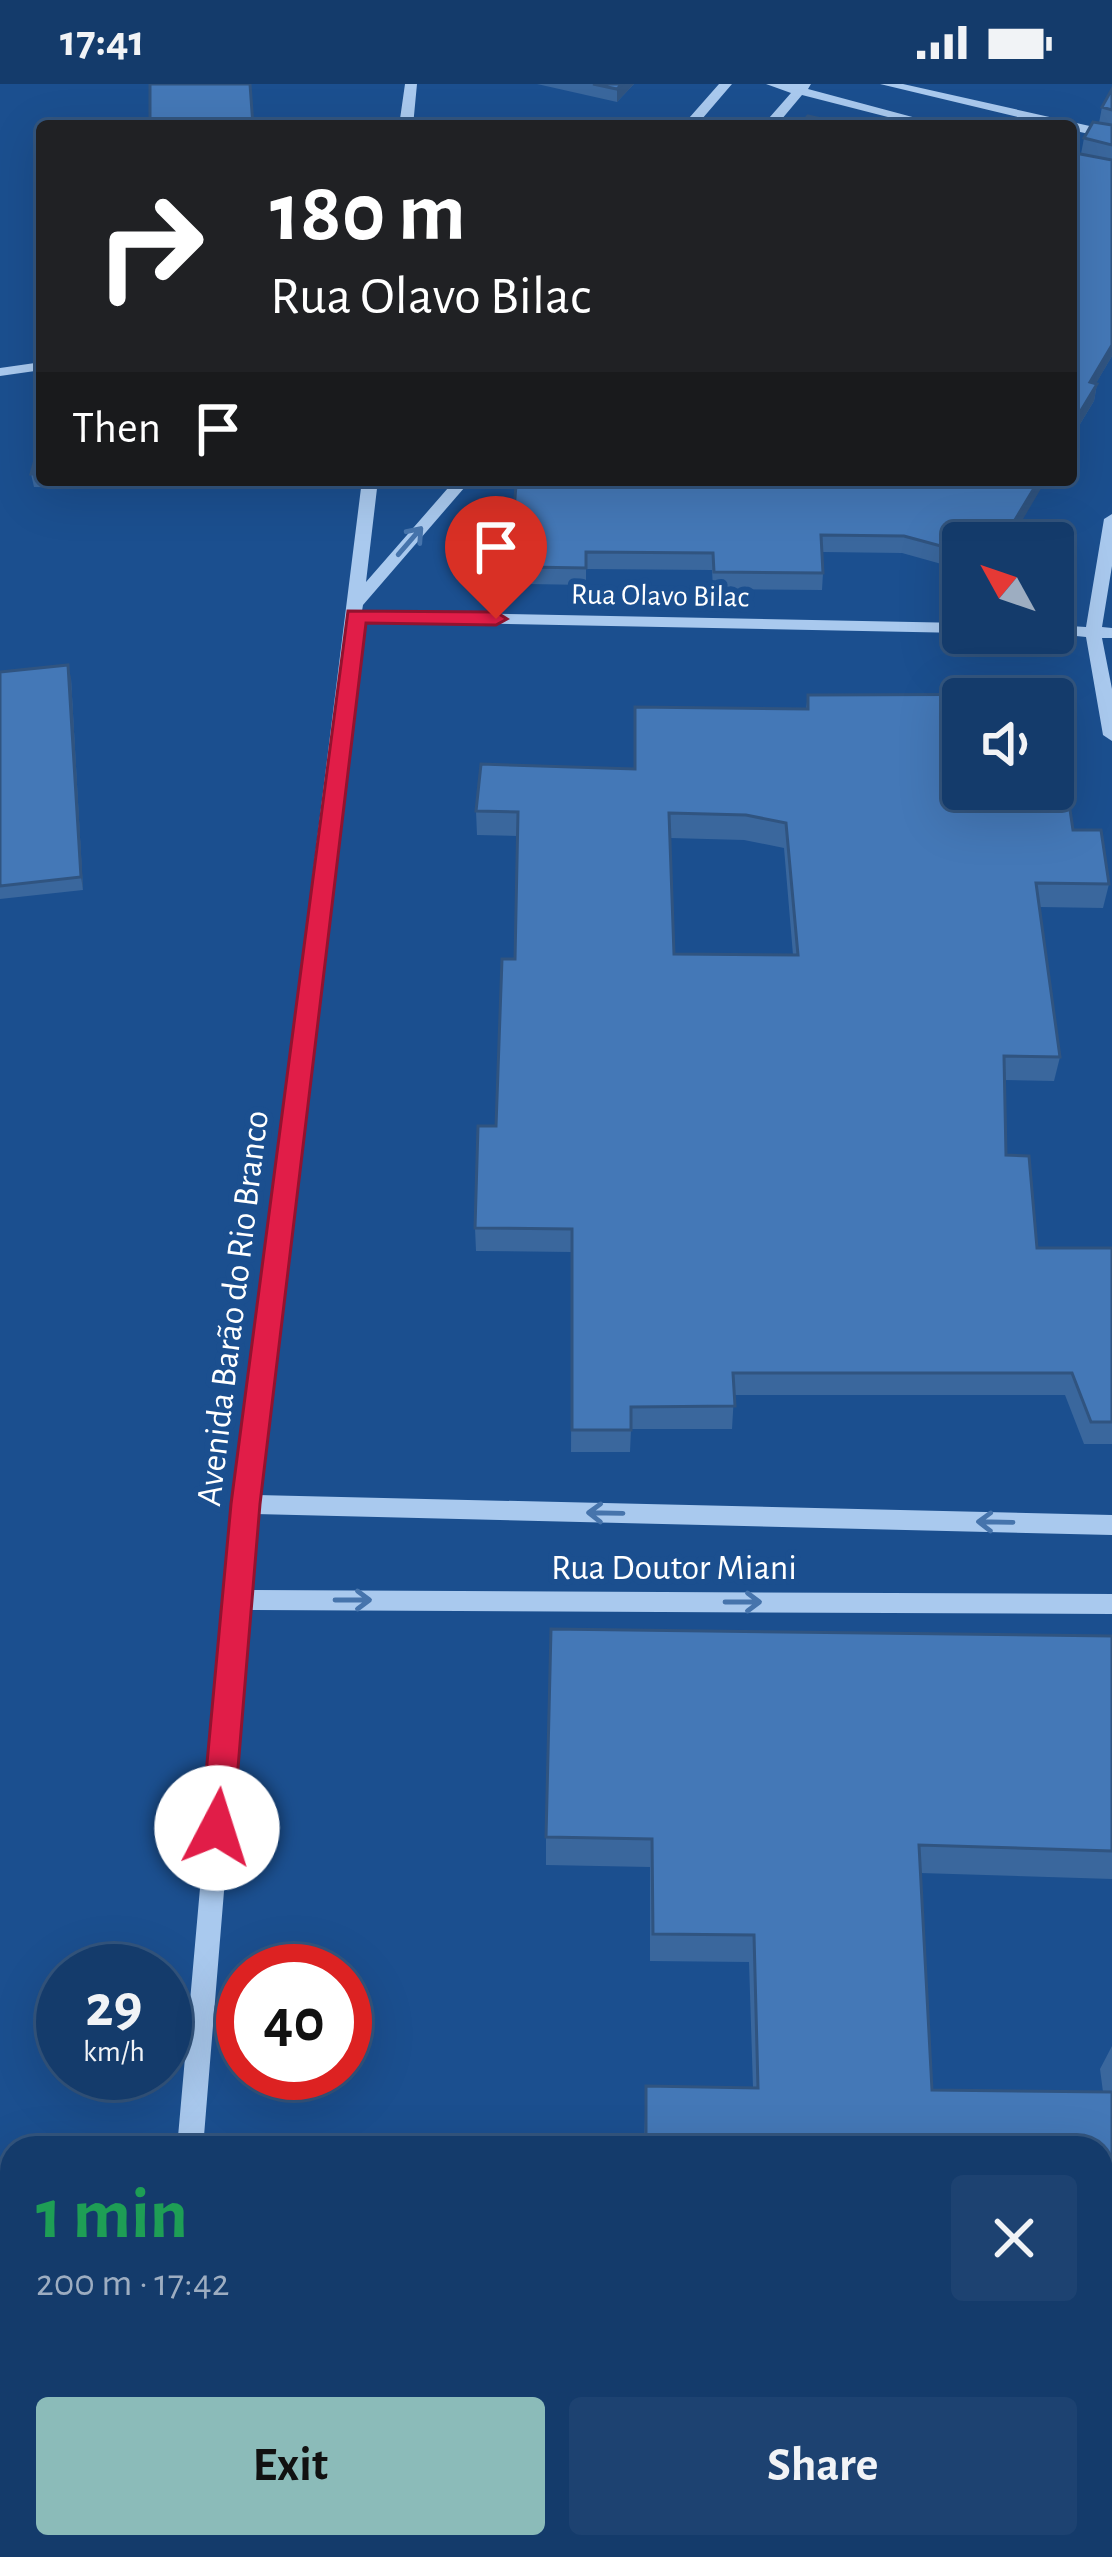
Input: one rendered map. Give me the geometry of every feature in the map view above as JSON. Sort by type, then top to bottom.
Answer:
[{"type":"street","points":[[407,120],[411,84]]},
{"type":"street","points":[[693,120],[726,84]]},
{"type":"street","points":[[772,84],[802,87],[918,120]]},
{"type":"street","points":[[886,84],[1046,120]]},
{"type":"street","points":[[774,120],[802,87]]},
{"type":"street","points":[[1077,127],[1112,135]]},
{"type":"street","points":[[0,372],[36,367]]},
{"type":"street","name":"Avenida Barão do Rio Branco","points":[[191,2136],[245,1504],[370,486]]},
{"type":"street","points":[[357,609],[458,486]]},
{"type":"street","points":[[1112,519],[1102,632],[1112,735]]},
{"type":"street","name":"Rua Olavo Bilac","points":[[357,609],[942,627]]},
{"type":"street","name":"Rua Doutor Miani","points":[[245,1504],[1112,1525]]},
{"type":"street","name":"Rua Doutor Miani","points":[[236,1600],[1112,1604]]},
{"type":"building","points":[[150,84],[250,84],[253,120],[150,120]]},
{"type":"building","points":[[1112,89],[1112,110],[1102,107]]},
{"type":"building","points":[[1093,122],[1112,125],[1112,145],[1084,138]]},
{"type":"building","points":[[1077,153],[1112,160],[1112,345],[1090,382],[1097,384],[1077,417]]},
{"type":"building","points":[[516,486],[1035,486],[1014,522],[942,522],[942,546],[904,536],[821,535],[823,573],[714,572],[713,553],[586,552],[586,568],[528,567],[528,562],[510,562]]},
{"type":"building","points":[[68,665],[81,877],[0,886],[0,672]]},
{"type":"building","points":[[942,694],[942,810],[1070,810],[1073,830],[1101,830],[1109,884],[1036,883],[1060,1057],[1004,1056],[1006,1155],[1029,1156],[1037,1248],[1112,1248],[1112,1422],[1091,1422],[1072,1373],[733,1373],[735,1406],[631,1407],[631,1430],[572,1430],[572,1229],[475,1228],[478,1126],[496,1126],[502,959],[515,959],[518,812],[476,811],[481,764],[635,769],[635,707],[808,709],[808,695]],"holes":[[[669,813],[746,815],[786,823],[798,955],[674,954]]]},
{"type":"building","points":[[551,1629],[1112,1636],[1112,1851],[919,1845],[932,2090],[1112,2092],[1112,2136],[646,2136],[646,2086],[758,2088],[754,1935],[653,1934],[652,1839],[546,1837]]},
{"type":"route","points":[[217,1828],[245,1504],[356,616],[496,619]]}]
